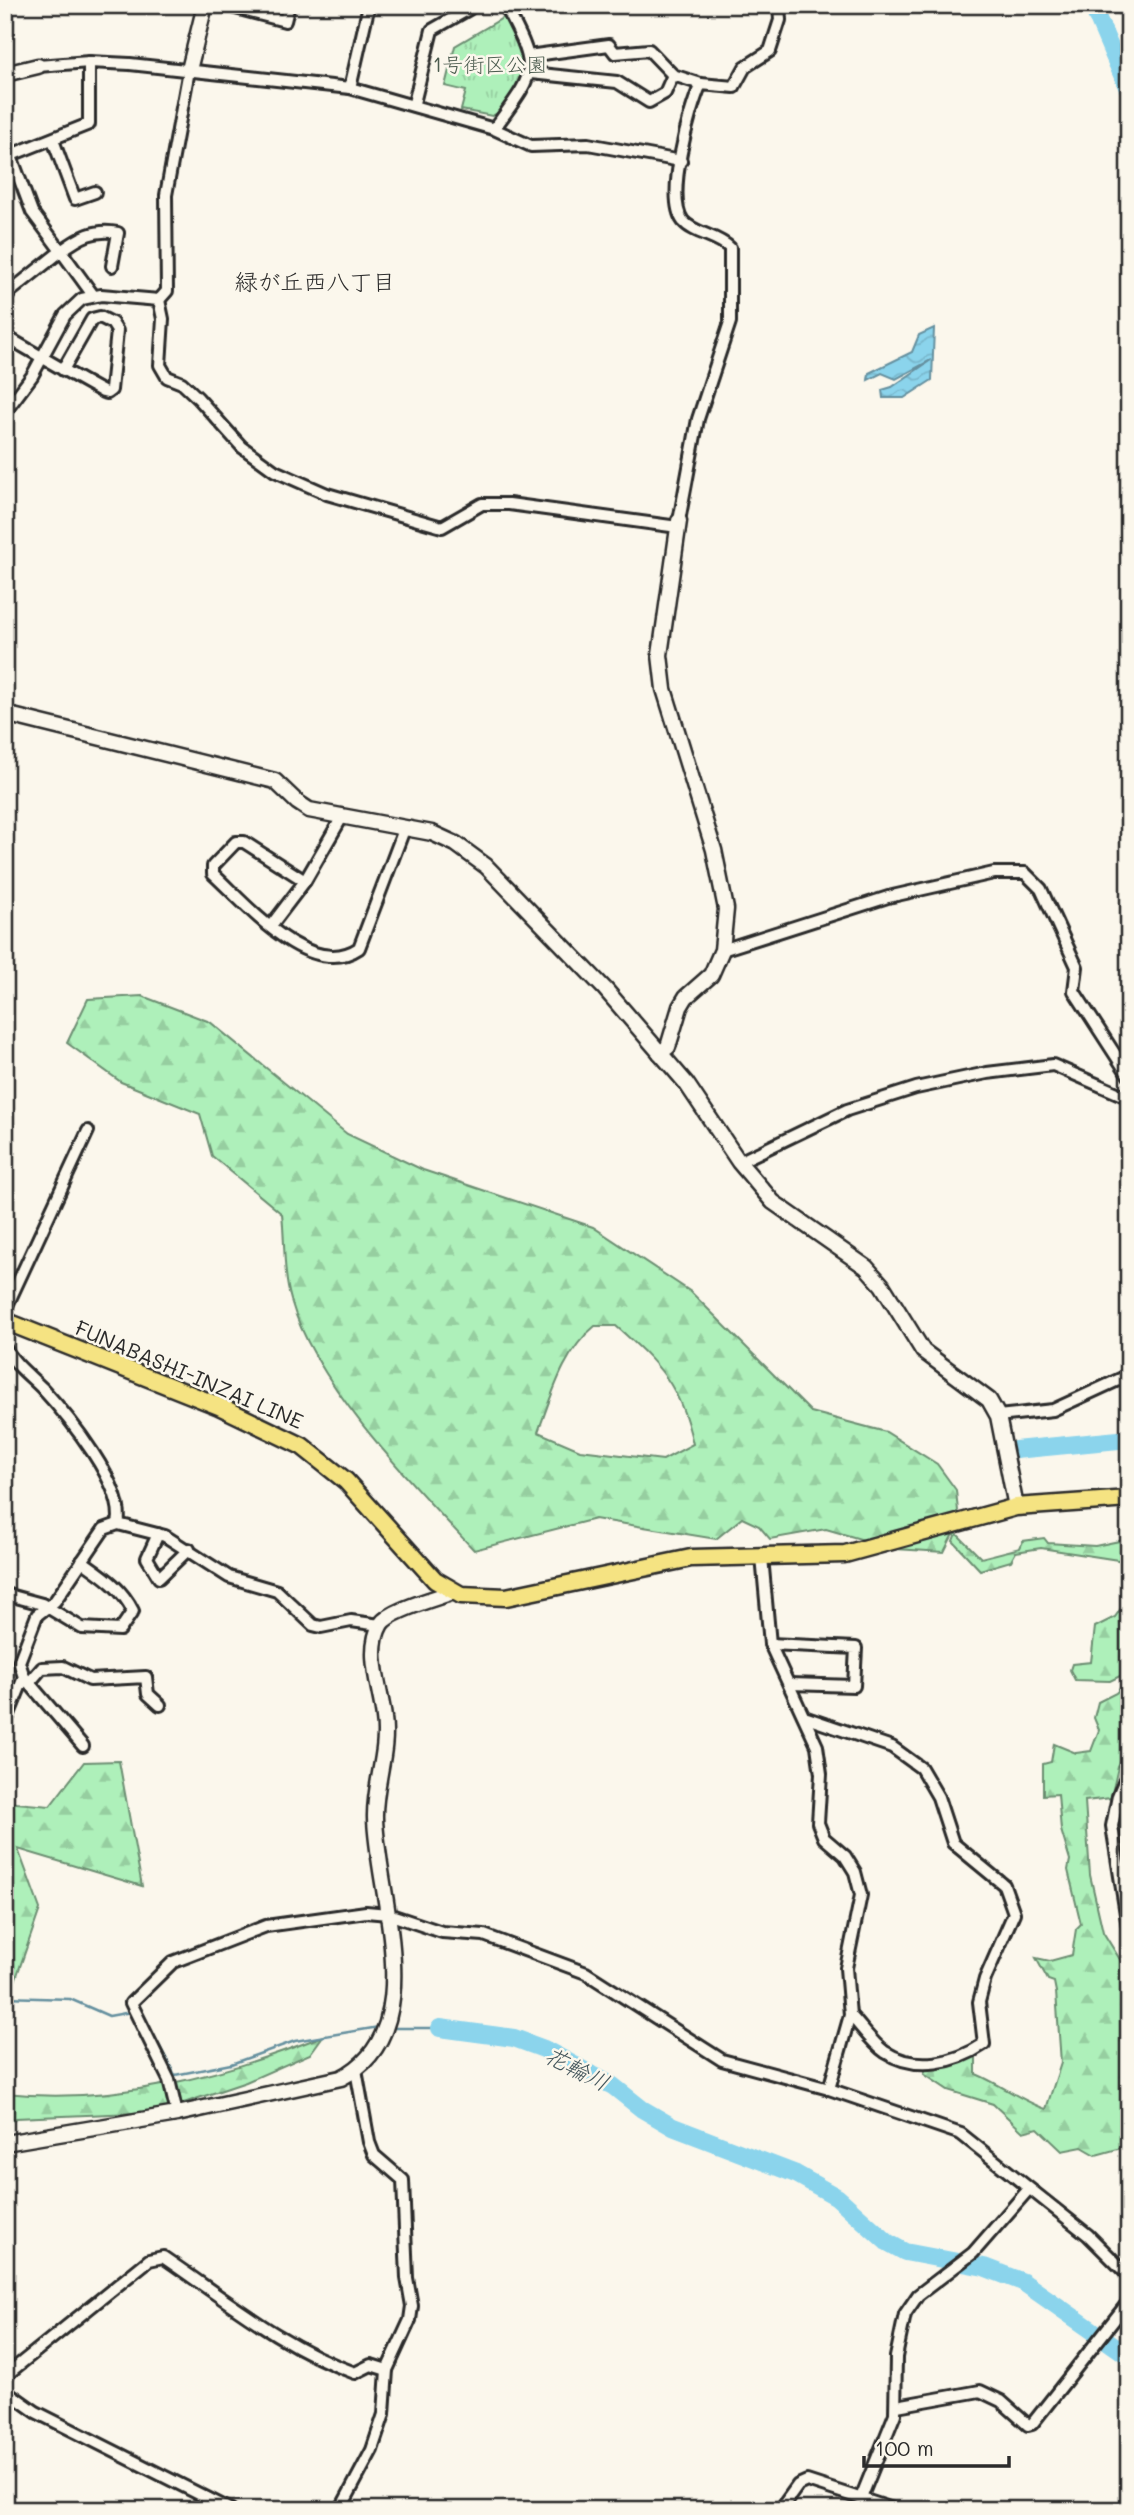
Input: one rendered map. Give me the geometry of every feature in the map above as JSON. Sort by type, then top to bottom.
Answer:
[{"type":"main road","name":"FUNABASHI-INZAI LINE","points":[[5,1321],[219,1406],[302,1446],[346,1481],[435,1580],[453,1592],[486,1598],[506,1597],[670,1561],[711,1557],[845,1554],[1016,1507],[1129,1499]]},
{"type":"street","points":[[159,300],[167,291],[166,195],[205,5]]},
{"type":"street","points":[[224,5],[285,21],[289,5]]},
{"type":"street","points":[[350,88],[369,5]]},
{"type":"street","points":[[414,103],[432,30],[469,9],[467,5]]},
{"type":"street","points":[[494,129],[526,87],[531,73],[528,57],[505,5]]},
{"type":"street","points":[[528,57],[609,45],[615,52],[649,50],[673,75],[701,84],[734,88],[745,67],[770,51],[780,20],[779,5]]},
{"type":"street","points":[[89,62],[89,124],[8,157],[32,212],[93,295]]},
{"type":"street","points":[[5,74],[38,66],[89,62],[350,88],[414,103],[494,129],[531,146],[588,144],[681,161]]},
{"type":"street","points":[[531,73],[617,82],[649,102],[665,93],[673,75]]},
{"type":"street","points":[[660,1053],[667,1048],[680,1007],[686,997],[710,975],[722,950],[726,909],[715,850],[664,690],[660,654],[660,634],[698,419],[726,339],[730,310],[730,248],[723,241],[687,225],[676,208],[684,132],[701,84]]},
{"type":"street","points":[[53,140],[75,199],[95,192]]},
{"type":"street","points":[[5,300],[10,291],[61,251],[79,238],[102,229],[118,233],[112,266]]},
{"type":"street","points":[[5,412],[43,358],[65,316],[82,299],[93,295],[159,300]]},
{"type":"street","points":[[159,300],[163,319],[160,365],[167,377],[182,383],[242,447],[275,471],[327,494],[442,527],[465,511],[482,504],[678,524]]},
{"type":"street","points":[[5,335],[63,370],[103,392],[111,390],[117,331],[112,323],[100,317],[92,319],[63,370]]},
{"type":"street","points":[[5,714],[275,781],[296,802],[309,810],[405,827],[456,844],[486,866],[605,989],[660,1053],[713,1121],[739,1162],[773,1202],[866,1267],[882,1285],[923,1351],[989,1400],[998,1416],[1016,1507]]},
{"type":"street","points":[[270,927],[305,880],[342,817]]},
{"type":"street","points":[[305,880],[244,842],[236,842],[213,866],[214,874],[270,927],[302,951],[347,956],[359,948],[405,827]]},
{"type":"street","points":[[722,950],[888,897],[994,873],[1024,873],[1041,889],[1077,967],[1074,991],[1129,1076]]},
{"type":"street","points":[[739,1162],[847,1110],[916,1088],[987,1073],[1054,1065],[1129,1098]]},
{"type":"street","points":[[5,1310],[88,1131]]},
{"type":"street","points":[[5,1348],[24,1374],[39,1385],[85,1442],[115,1498],[120,1516],[118,1524]]},
{"type":"street","points":[[998,1416],[1053,1410],[1129,1375]]},
{"type":"street","points":[[83,1746],[26,1680],[19,1662],[37,1615],[55,1601],[96,1537],[104,1529],[118,1524],[159,1534],[189,1549],[229,1577],[277,1591],[313,1625],[321,1627],[351,1621],[380,1625]]},
{"type":"street","points":[[159,1534],[147,1558],[159,1578],[189,1549]]},
{"type":"street","points":[[762,1557],[770,1644],[807,1718],[817,1746],[821,1774],[818,1823],[824,1838],[845,1856],[856,1872],[861,1895],[846,1968],[850,2015],[829,2089]]},
{"type":"street","points":[[5,1594],[47,1606],[82,1628],[120,1630],[133,1611],[126,1598],[115,1584],[82,1562]]},
{"type":"street","points":[[5,2143],[177,2114],[341,2078],[356,2070],[377,2050],[387,2023],[393,1979],[375,1806],[385,1730],[374,1645],[380,1625],[394,1613],[453,1592]]},
{"type":"street","points":[[770,1644],[856,1648],[854,1686],[790,1684]]},
{"type":"street","points":[[5,1724],[26,1680],[42,1668],[63,1667],[90,1680],[146,1677],[148,1694],[160,1705]]},
{"type":"street","points":[[807,1718],[892,1746],[921,1768],[938,1797],[954,1843],[1003,1885],[1014,1913],[979,2002],[984,2043],[972,2052],[957,2058],[922,2064],[885,2052],[850,2015]]},
{"type":"street","points":[[1129,1770],[1118,1796],[1112,1826],[1129,1933]]},
{"type":"street","points":[[177,2114],[169,2080],[131,2003],[173,1962],[266,1926],[366,1912],[388,1914],[442,1932],[484,1935],[586,1973],[722,2060],[829,2089],[961,2134],[1028,2190],[1088,2235],[1129,2276]]},
{"type":"street","points":[[340,2510],[372,2451],[384,2414],[387,2370],[410,2320],[412,2306],[407,2278],[403,2180],[374,2155],[369,2142],[356,2070]]},
{"type":"street","points":[[861,2498],[897,2406],[897,2357],[905,2314],[918,2295],[973,2253],[1028,2190]]},
{"type":"street","points":[[5,2376],[149,2260],[163,2257],[278,2336],[327,2363],[355,2372],[371,2365],[387,2370]]},
{"type":"street","points":[[897,2406],[980,2391],[1001,2401],[1028,2424],[1032,2424],[1129,2301]]},
{"type":"street","points":[[5,2390],[36,2412],[231,2510]]},
{"type":"street","points":[[780,2510],[798,2484],[807,2480],[896,2510]]},
{"type":"green space","name":"1号街区公園","points":[[506,16],[520,42],[527,75],[498,113],[492,116],[461,110],[466,91],[445,86],[455,46]]},
{"type":"green space","points":[[142,996],[210,1022],[347,1134],[423,1170],[593,1227],[691,1292],[811,1412],[886,1432],[937,1464],[956,1490],[959,1522],[944,1552],[895,1549],[826,1529],[770,1539],[759,1526],[742,1518],[716,1539],[595,1519],[474,1550],[369,1433],[321,1366],[303,1333],[288,1290],[282,1214],[212,1156],[200,1114],[121,1082],[67,1043],[88,999]],"holes":[[[595,1326],[616,1326],[656,1365],[675,1391],[682,1406],[693,1444],[663,1460],[580,1450],[538,1432],[560,1375],[575,1348]]]},
{"type":"green space","points":[[1129,1531],[1129,1567],[1118,1560],[1041,1548],[1016,1552],[1011,1561],[980,1570],[953,1541],[956,1533],[981,1558],[1020,1548],[1023,1541],[1044,1538],[1048,1543],[1095,1546],[1124,1540]]},
{"type":"green space","points":[[1129,1597],[1129,1746],[1118,1767],[1111,1798],[1085,1801],[1090,1875],[1103,1932],[1121,1961],[1129,1958],[1129,2146],[1096,2155],[1082,2147],[1062,2151],[1038,2128],[1023,2132],[993,2104],[948,2090],[924,2074],[928,2061],[966,2050],[976,2056],[976,2074],[1046,2109],[1061,2063],[1054,1982],[1048,1980],[1036,1958],[1050,1961],[1072,1955],[1076,1929],[1081,1924],[1068,1870],[1070,1860],[1061,1830],[1058,1794],[1043,1795],[1043,1764],[1051,1762],[1054,1744],[1076,1753],[1091,1751],[1099,1730],[1094,1718],[1098,1702],[1116,1693],[1125,1683],[1124,1674],[1110,1681],[1075,1680],[1070,1670],[1072,1664],[1091,1662],[1095,1627],[1115,1617]]},
{"type":"green space","points":[[119,1761],[142,1886],[18,1849],[40,1909],[15,1981],[5,1981],[5,1802],[50,1806],[84,1762]]},
{"type":"green space","points":[[323,2036],[310,2054],[246,2082],[157,2112],[16,2118],[5,2124],[5,2093],[87,2095],[167,2084],[246,2063]]},
{"type":"water","points":[[934,328],[932,380],[904,398],[883,398],[882,390],[892,387],[931,360],[896,379],[882,373],[868,380],[869,373],[912,352],[919,335]]},
{"type":"waterway","points":[[1092,5],[1129,91]]},
{"type":"waterway","points":[[1015,1450],[1129,1439]]},
{"type":"waterway","name":"花輪川","points":[[5,1997],[70,1999],[109,2016],[131,2012]]},
{"type":"waterway","name":"花輪川","points":[[140,2009],[175,2075],[231,2064],[295,2041],[379,2027]]},
{"type":"waterway","name":"花輪川","points":[[389,2028],[440,2028]]},
{"type":"waterway","name":"花輪川","points":[[440,2028],[514,2038],[544,2049],[613,2086],[642,2109],[673,2127],[796,2174],[837,2197],[887,2242],[905,2252],[984,2267],[1023,2282],[1129,2356]]},
{"type":"district","name":"緑が丘西八丁目","points":[[315,282]]}]
